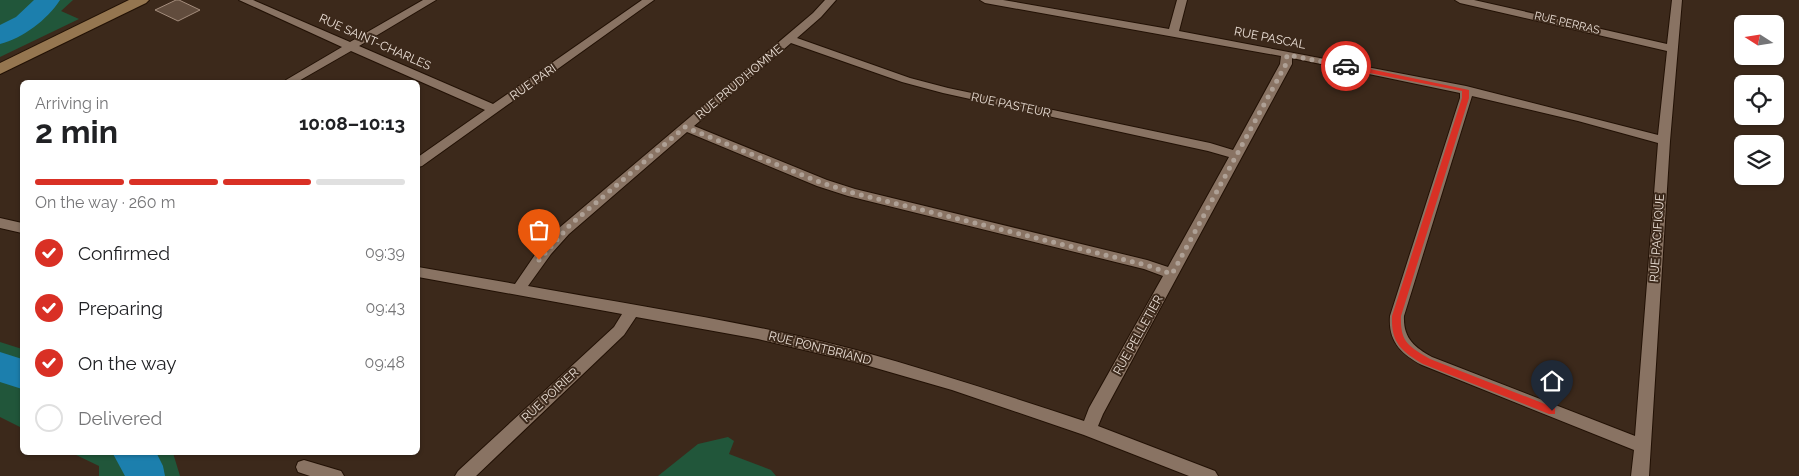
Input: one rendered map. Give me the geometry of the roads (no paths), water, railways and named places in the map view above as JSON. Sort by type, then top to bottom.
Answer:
[{"type":"street","points":[[0,69],[141,0]]},
{"type":"street","name":"RUE SAINT-CHARLES","points":[[244,0],[494,109]]},
{"type":"street","points":[[294,80],[431,0]]},
{"type":"street","name":"RUE PARI","points":[[420,162],[649,0]]},
{"type":"street","name":"RUE PRUD'HOMME","points":[[519,289],[546,250],[564,231],[789,40],[822,11],[831,0]]},
{"type":"street","name":"RUE PASCAL","points":[[985,0],[1466,90],[1664,141]]},
{"type":"street","points":[[1173,34],[1182,0]]},
{"type":"street","name":"RUE PERRAS","points":[[1460,0],[1673,48]]},
{"type":"street","name":"RUE PACIFIQUE","points":[[1640,476],[1664,141],[1677,0]]},
{"type":"street","name":"RUE PASTEUR","points":[[789,40],[895,76],[947,91],[1237,154]]},
{"type":"street","name":"RUE PELLETIER","points":[[1088,430],[1095,413],[1286,64],[1287,55]]},
{"type":"street","points":[[1466,90],[1466,98],[1396,316],[1396,331],[1399,338],[1411,352],[1427,361],[1642,446]]},
{"type":"street","points":[[685,127],[813,179],[853,193],[1146,265],[1172,274]]},
{"type":"street","points":[[0,223],[20,228]]},
{"type":"street","name":"RUE PONTBRIAND","points":[[420,272],[519,289],[632,312],[758,333],[878,362],[953,384],[1088,430],[1209,476]]},
{"type":"street","name":"RUE POIRIER","points":[[464,476],[619,331],[632,312]]},
{"type":"street","points":[[304,468],[335,476]]},
{"type":"waterway","points":[[0,36],[25,22],[48,0]]},
{"type":"waterway","points":[[0,367],[20,373]]},
{"type":"waterway","points":[[134,455],[143,466],[145,476]]}]
